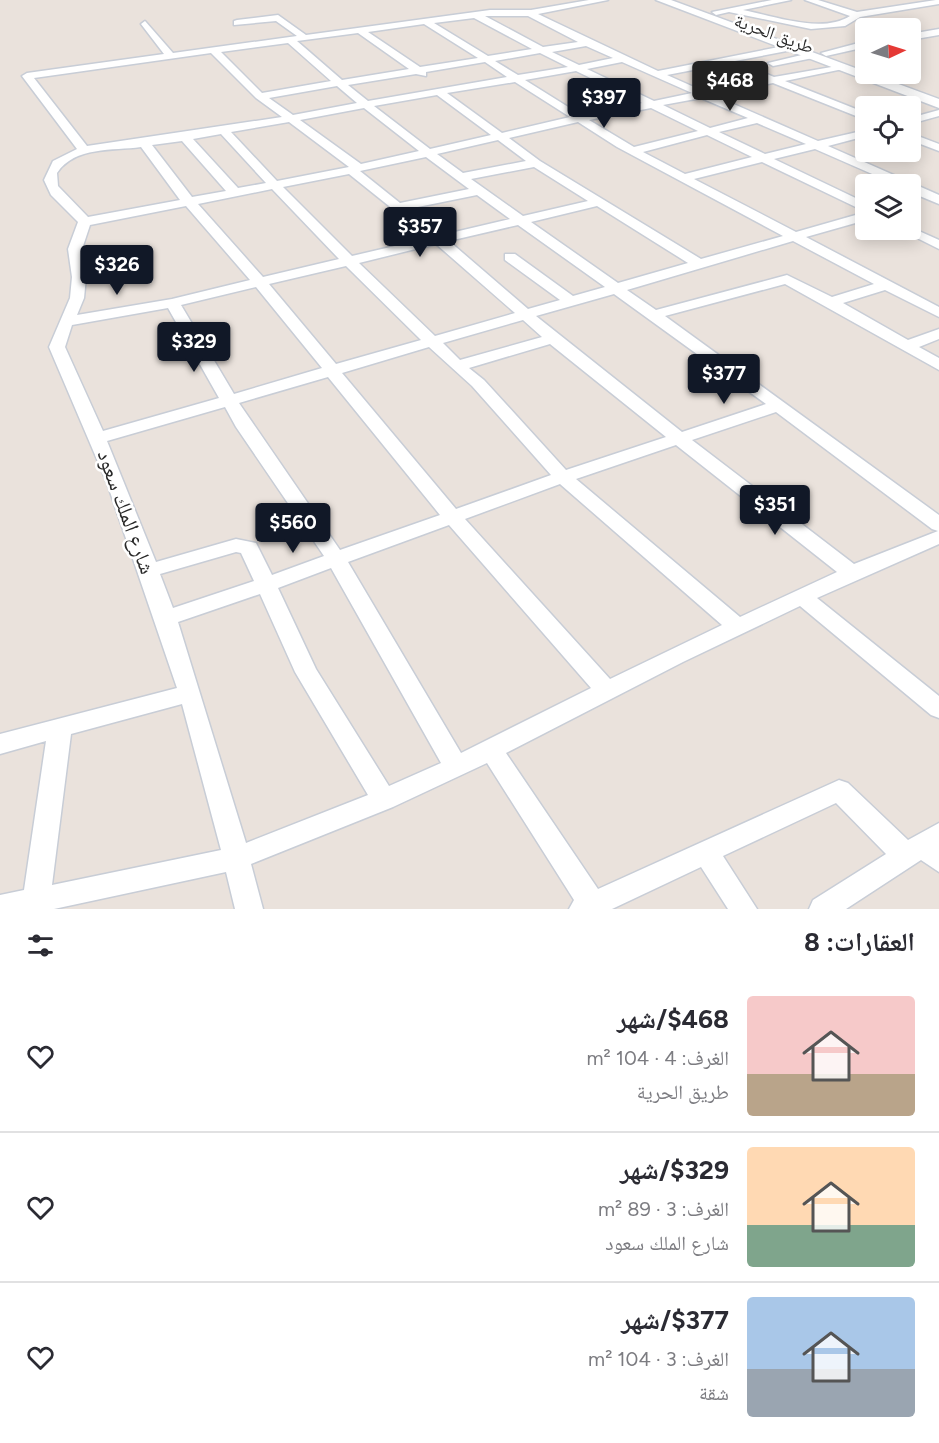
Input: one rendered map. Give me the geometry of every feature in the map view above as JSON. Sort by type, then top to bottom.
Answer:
[{"type":"main road","name":"طريق الحرية","points":[[661,0],[810,56],[855,69]]},
{"type":"main road","name":"طريق الحرية","points":[[682,0],[826,53],[855,67]]},
{"type":"main road","name":"طريق الحرية","points":[[893,84],[939,104]]},
{"type":"main road","points":[[909,84],[939,95]]},
{"type":"street","points":[[85,151],[27,76],[213,50],[256,40],[290,40],[490,13],[563,0]]},
{"type":"street","points":[[490,13],[528,13],[604,0]]},
{"type":"street","points":[[716,12],[787,0]]},
{"type":"street","points":[[809,0],[857,15],[938,2]]},
{"type":"street","points":[[882,0],[928,14]]},
{"type":"street","points":[[516,7],[587,43],[881,174]]},
{"type":"street","points":[[730,10],[796,24],[855,30]]},
{"type":"street","points":[[245,30],[237,23],[278,13],[305,38]]},
{"type":"street","points":[[476,15],[543,51],[855,203]]},
{"type":"street","points":[[426,21],[578,120],[632,151],[686,177],[939,314]]},
{"type":"street","points":[[144,24],[170,56]]},
{"type":"street","points":[[360,30],[536,163],[699,264]]},
{"type":"street","points":[[921,35],[939,32]]},
{"type":"street","points":[[290,40],[364,105],[478,191],[779,405],[939,525]]},
{"type":"street","points":[[260,96],[587,43]]},
{"type":"street","points":[[826,53],[855,46]]},
{"type":"street","points":[[656,74],[789,48]]},
{"type":"street","points":[[213,50],[260,96],[355,169],[554,338],[852,573]]},
{"type":"street","points":[[758,54],[807,73]]},
{"type":"street","points":[[744,69],[810,56]]},
{"type":"street","points":[[624,59],[224,131],[85,151],[61,160],[50,174],[50,183],[56,196],[75,207],[85,222],[355,169],[499,136],[840,66]]},
{"type":"street","points":[[723,60],[855,113]]},
{"type":"street","points":[[795,88],[855,73]]},
{"type":"street","points":[[921,119],[939,113]]},
{"type":"street","points":[[632,151],[758,119]]},
{"type":"street","points":[[224,131],[315,228],[457,366],[478,383],[563,477],[738,627]]},
{"type":"street","points":[[686,177],[855,136]]},
{"type":"street","points":[[185,137],[235,193]]},
{"type":"street","points":[[921,141],[939,148]]},
{"type":"street","points":[[144,143],[189,201],[333,370],[452,517],[606,690]]},
{"type":"street","points":[[462,177],[536,163]]},
{"type":"street","points":[[399,207],[478,191]]},
{"type":"street","points":[[921,191],[936,197]]},
{"type":"street","points":[[921,200],[936,197]]},
{"type":"street","points":[[69,321],[172,303],[437,238],[598,202]]},
{"type":"street","points":[[99,438],[229,398],[529,315],[855,219]]},
{"type":"street","name":"شارع الملك سعود","points":[[85,222],[75,249],[79,289],[69,321],[58,340],[57,347],[99,438],[148,571],[188,694],[237,858],[249,909]]},
{"type":"street","points":[[921,236],[939,245]]},
{"type":"street","points":[[510,256],[572,302]]},
{"type":"street","points":[[653,315],[780,279],[794,281],[939,365]]},
{"type":"street","points":[[831,302],[886,285]]},
{"type":"street","points":[[172,303],[229,398],[336,560],[456,767]]},
{"type":"street","points":[[908,346],[939,334]]},
{"type":"street","points":[[457,366],[554,338]]},
{"type":"street","points":[[164,619],[336,560],[563,477],[779,405]]},
{"type":"street","points":[[0,908],[38,898],[237,858],[384,800],[492,750],[606,690],[738,627],[804,598],[852,573],[939,537]]},
{"type":"street","points":[[148,571],[242,545],[250,550],[264,585],[306,672],[384,800]]},
{"type":"street","points":[[804,598],[934,698]]},
{"type":"street","points":[[0,744],[188,694]]},
{"type":"street","points":[[38,898],[60,729]]},
{"type":"street","points":[[492,750],[591,908],[839,790],[927,849],[823,909]]},
{"type":"street","points":[[707,854],[743,909]]}]
